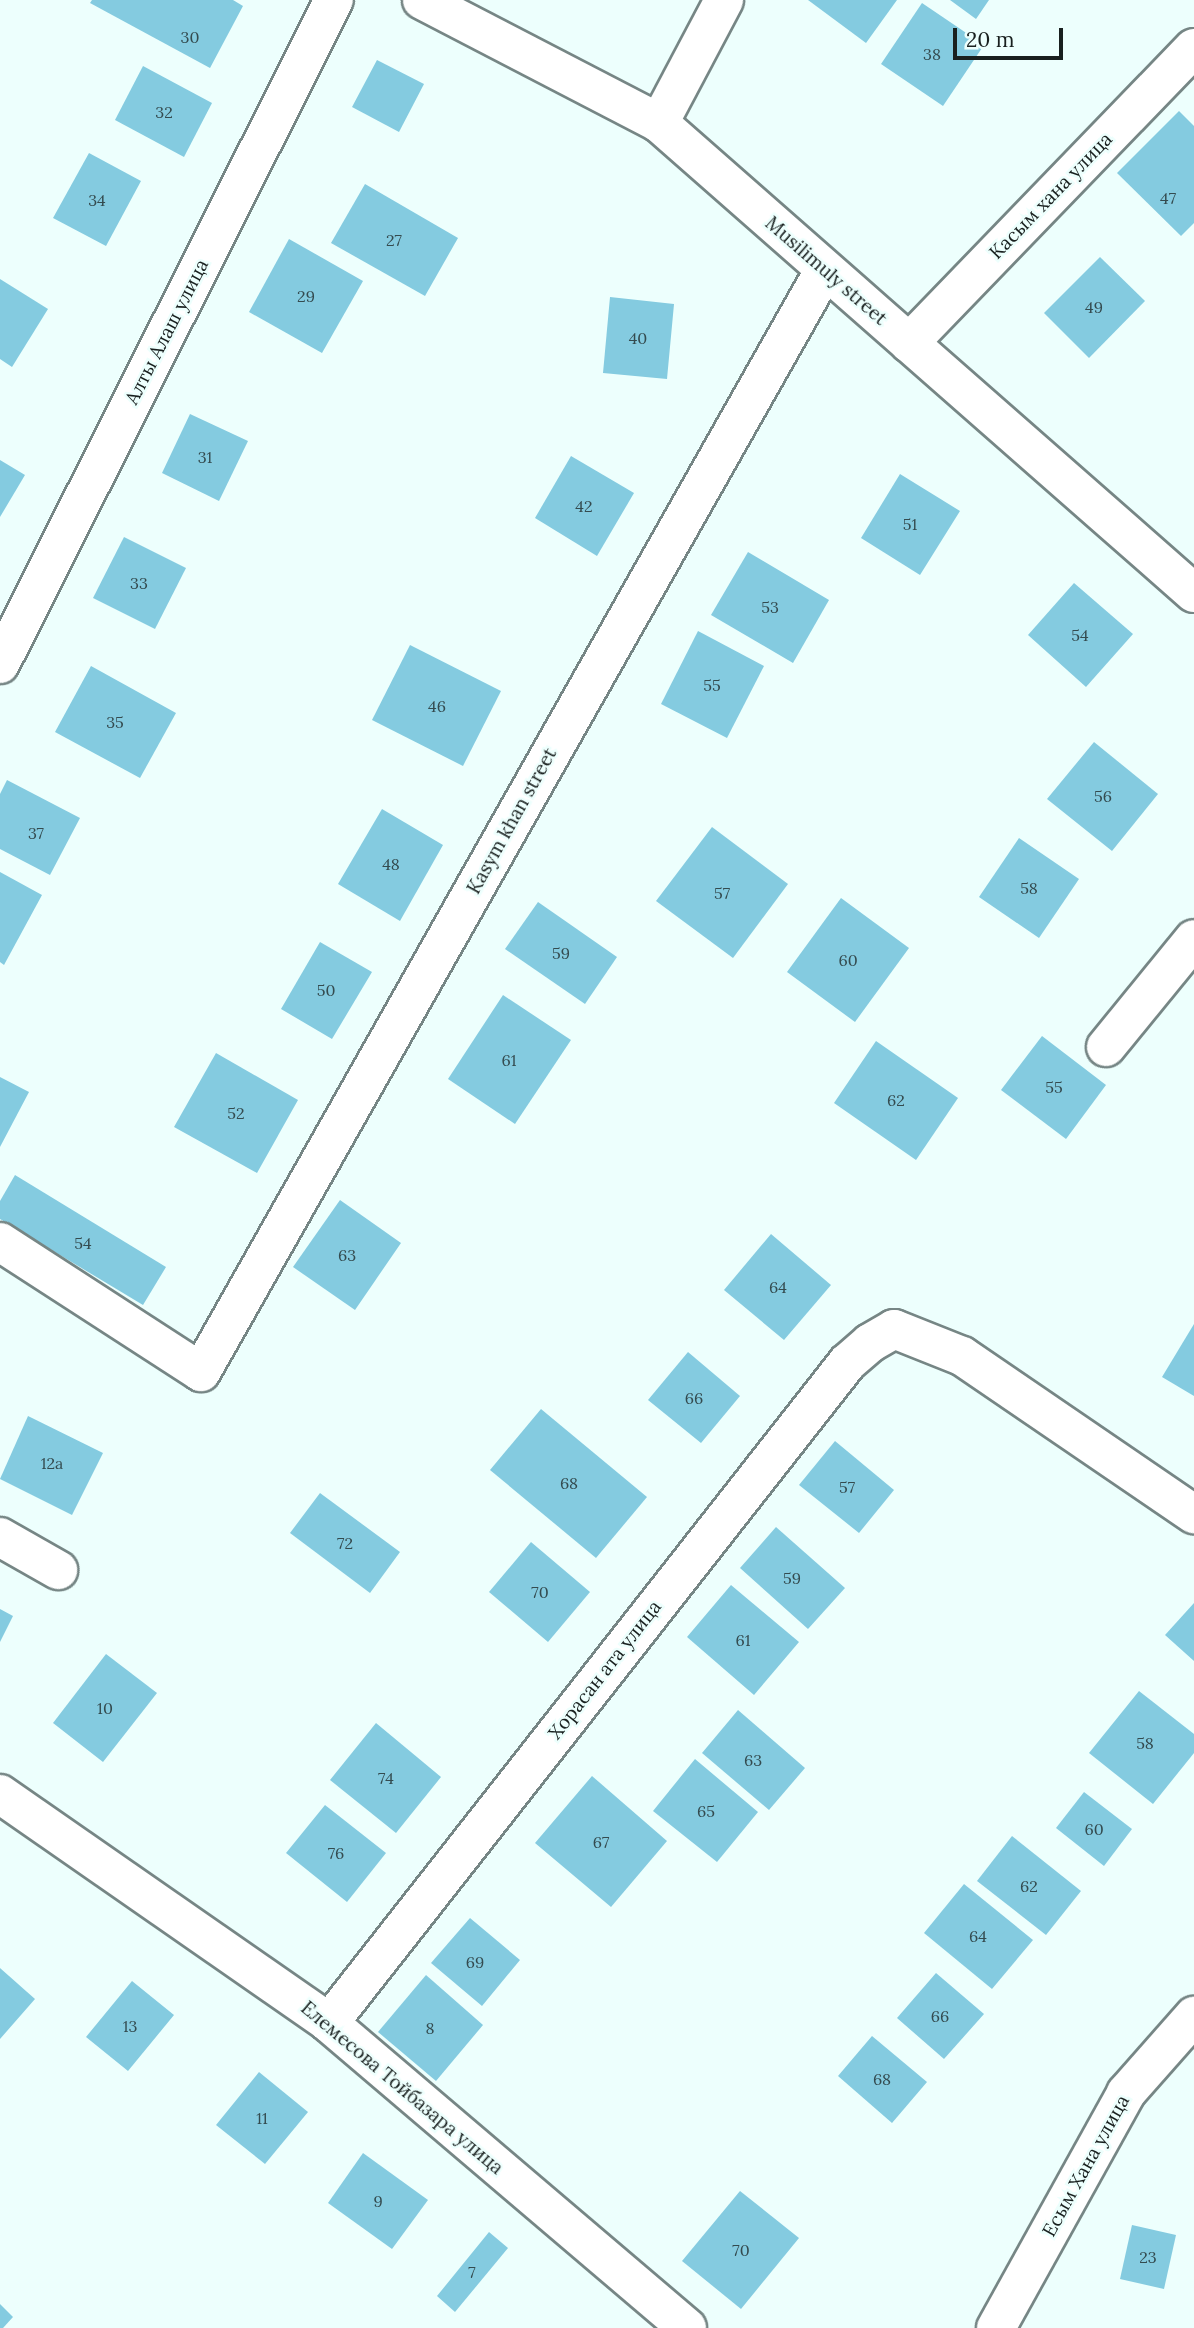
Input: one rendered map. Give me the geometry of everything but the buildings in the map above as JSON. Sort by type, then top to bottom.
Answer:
[{"type":"street","name":"Алты Алаш улица","points":[[0,664],[334,0]]},
{"type":"street","name":"Musilimuly street","points":[[422,0],[659,123],[824,271],[1194,593]]},
{"type":"street","points":[[659,123],[724,0]]},
{"type":"street","name":"Касым хана улица","points":[[909,343],[1194,48]]},
{"type":"street","name":"Kasym khan street","points":[[0,1242],[201,1372],[824,271]]},
{"type":"street","points":[[1106,1046],[1194,939]]},
{"type":"street","name":"Хорасан ата улица","points":[[328,2023],[847,1363],[894,1329],[962,1356],[1194,1514]]},
{"type":"street","points":[[0,1537],[58,1570]]},
{"type":"street","name":"Елемесова Тойбазара улица","points":[[0,1794],[328,2023],[688,2328]]},
{"type":"street","name":"Есым Хана улица","points":[[996,2328],[1126,2093],[1194,2016]]}]
